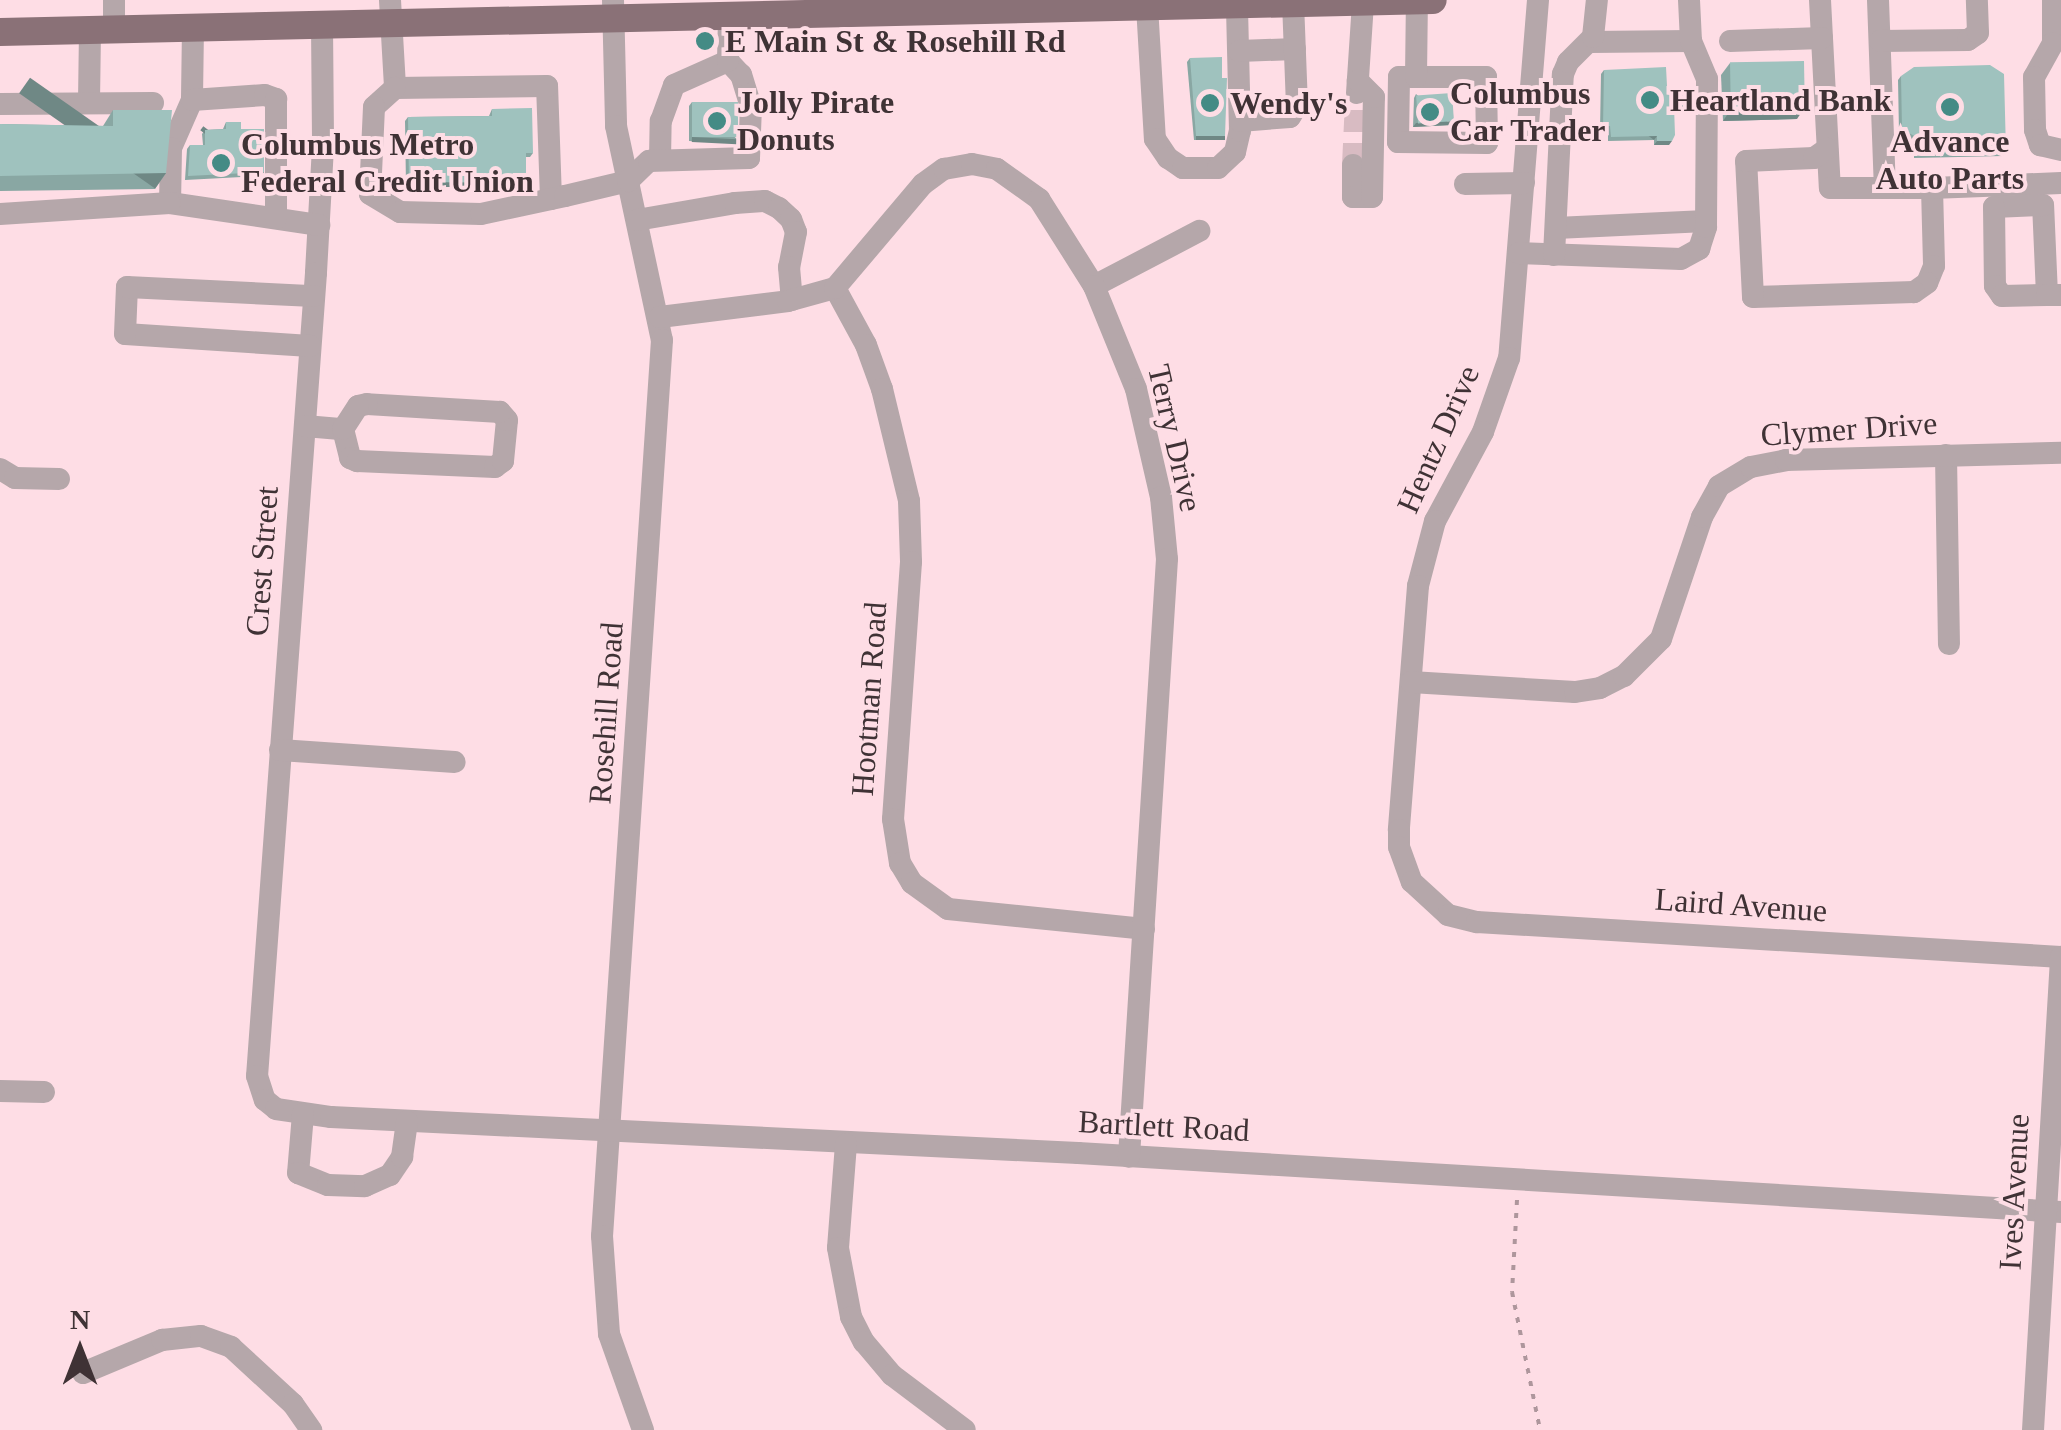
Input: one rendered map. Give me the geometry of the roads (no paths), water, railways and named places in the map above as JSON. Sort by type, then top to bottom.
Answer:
[{"type":"main road","points":[[0,32],[322,24],[391,12],[613,9],[730,16],[768,7],[1433,0]]},
{"type":"street","points":[[89,102],[102,29],[114,0]]},
{"type":"street","points":[[1416,77],[1417,0]]},
{"type":"street","name":"Hentz Drive","points":[[1424,898],[1412,882],[1399,847],[1418,586],[1435,521],[1498,395],[1509,358],[1538,0]]},
{"type":"street","points":[[1559,256],[1556,228],[1563,74],[1568,62],[1590,42],[1597,0]]},
{"type":"street","points":[[1519,253],[1681,259],[1699,249],[1706,222],[1706,80],[1691,40],[1689,0]]},
{"type":"street","points":[[1820,0],[1830,188],[2061,182]]},
{"type":"street","points":[[1878,0],[1885,188]]},
{"type":"street","points":[[1880,40],[1968,40],[1978,33],[1977,0]]},
{"type":"street","points":[[2053,0],[2057,43],[2034,77],[2034,130],[2040,145],[2061,150]]},
{"type":"street","points":[[1348,1],[1357,91],[1374,98],[1372,197],[1352,197],[1353,165]]},
{"type":"street","points":[[1137,4],[1151,66],[1155,139],[1168,158],[1183,168],[1218,168],[1235,152],[1240,121],[1240,50],[1249,3]]},
{"type":"street","points":[[1240,121],[1290,117],[1298,106],[1293,3]]},
{"type":"street","name":"Rosehill Road","points":[[613,9],[613,98],[660,317],[661,400],[602,1236],[604,1298],[618,1365],[642,1430]]},
{"type":"street","points":[[391,12],[395,88]]},
{"type":"street","points":[[552,198],[547,86],[395,88],[374,106],[370,194],[400,212],[481,214],[628,181],[649,160],[749,158],[751,107],[740,75],[728,61],[730,16]]},
{"type":"street","name":"Crest Street","points":[[266,1100],[257,1076],[319,224],[322,24]]},
{"type":"street","points":[[170,203],[171,148],[192,100],[193,27]]},
{"type":"street","points":[[1730,41],[1822,38]]},
{"type":"street","points":[[1590,42],[1691,40]]},
{"type":"street","points":[[1240,50],[1295,49]]},
{"type":"street","points":[[660,160],[661,121],[674,86],[728,61]]},
{"type":"street","points":[[1399,77],[1416,77],[1486,77],[1487,143],[1398,142],[1399,77]]},
{"type":"street","points":[[192,100],[266,95],[276,99],[276,218]]},
{"type":"street","points":[[0,104],[153,103]]},
{"type":"street","points":[[1827,149],[1814,158],[1746,161],[1753,297],[1914,292],[1927,283],[1934,266],[1932,188]]},
{"type":"street","name":"Terry Drive","points":[[834,288],[923,184],[944,169],[972,164],[998,169],[1039,198],[1094,286],[1136,388],[1161,497],[1167,559],[1128,1156]]},
{"type":"street","points":[[1465,184],[1524,182]]},
{"type":"street","points":[[637,220],[735,203],[765,201],[779,208],[791,219],[796,232],[789,267],[792,300]]},
{"type":"street","points":[[0,214],[170,203],[319,224]]},
{"type":"street","points":[[1556,228],[1706,222]]},
{"type":"street","points":[[1094,286],[1199,230]]},
{"type":"street","points":[[310,346],[124,334],[127,288],[314,296]]},
{"type":"street","points":[[660,317],[792,300],[834,288]]},
{"type":"street","name":"Hootman Road","points":[[834,288],[866,345],[882,389],[908,501],[911,562],[892,818],[900,863],[912,883],[948,909],[1144,928]]},
{"type":"street","points":[[367,404],[500,412],[506,420],[503,462],[495,468],[357,462],[350,458],[342,429],[358,406],[367,404]]},
{"type":"street","points":[[305,426],[342,429]]},
{"type":"street","name":"Clymer Drive","points":[[1411,682],[1547,693],[1600,688],[1624,676],[1660,639],[1702,517],[1719,486],[1734,475],[1786,460],[2061,453]]},
{"type":"street","points":[[1946,455],[1949,644]]},
{"type":"street","points":[[0,468],[15,478],[58,479]]},
{"type":"street","points":[[280,750],[455,762]]},
{"type":"street","name":"Laird Avenue","points":[[1424,898],[1448,915],[1477,922],[2061,958]]},
{"type":"street","name":"Ives Avenue","points":[[2033,1430],[2053,1212],[2061,958]]},
{"type":"street","points":[[0,1091],[44,1092]]},
{"type":"street","name":"Bartlett Road","points":[[266,1100],[276,1109],[303,1114],[408,1121],[1128,1156],[2053,1212]]},
{"type":"street","points":[[303,1114],[298,1173],[328,1185],[365,1186],[390,1175],[402,1156],[408,1121]]},
{"type":"street","points":[[846,1144],[838,1248],[851,1317],[864,1342],[892,1375],[965,1430]]},
{"type":"street","points":[[83,1373],[162,1340],[201,1336],[232,1347],[293,1404],[311,1430]]},
{"type":"tunnel","points":[[1353,165],[1356,102]]},
{"type":"place","name":"E Main St & Rosehill Rd","points":[[705,41]]},
{"type":"place","name":"Heartland Bank","points":[[1650,100]]},
{"type":"place","name":"Wendy's","points":[[1210,103]]},
{"type":"place","name":"Advance Auto Parts","points":[[1950,107]]},
{"type":"place","name":"Columbus Car Trader","points":[[1430,112]]},
{"type":"place","name":"Jolly Pirate Donuts","points":[[717,121]]},
{"type":"place","name":"Columbus Metro Federal Credit Union","points":[[221,163]]}]
